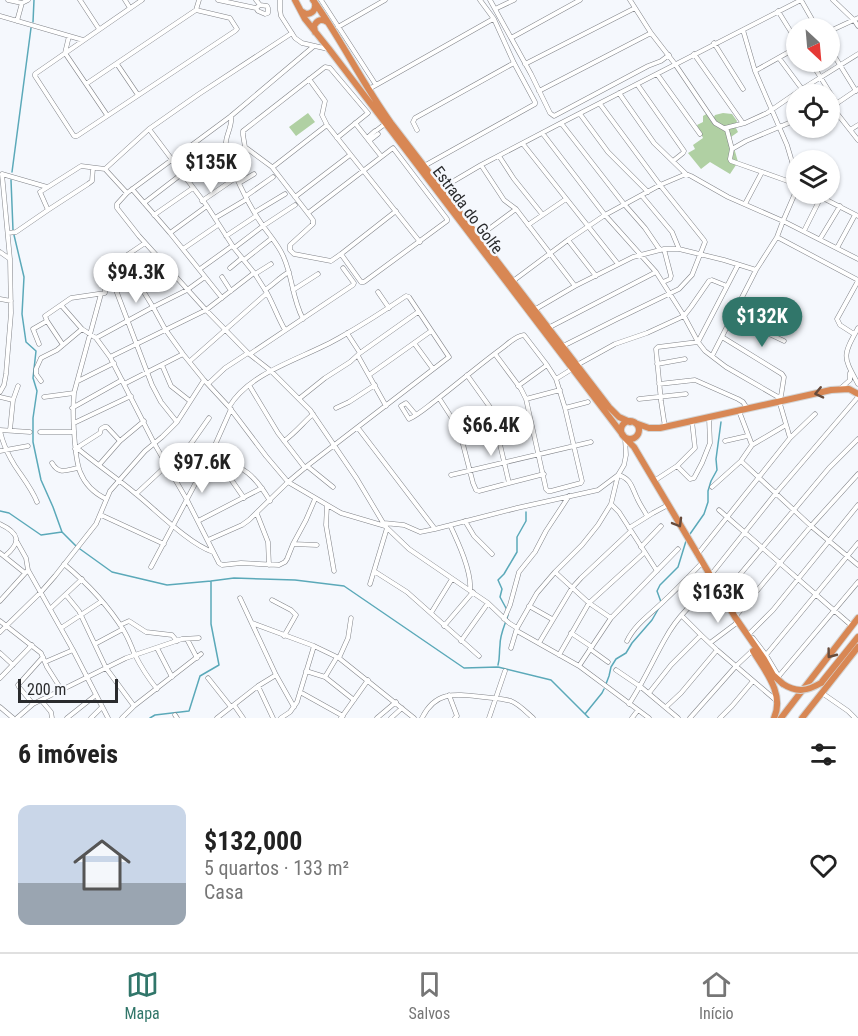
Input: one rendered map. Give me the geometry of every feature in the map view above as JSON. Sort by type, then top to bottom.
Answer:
[{"type":"highway","name":"Estrada do Golfe","points":[[295,0],[308,24],[386,125],[575,367],[619,417],[649,428],[665,427],[779,399],[840,389],[849,389],[858,395]]},
{"type":"highway","name":"Estrada do Golfe","points":[[316,1],[368,90],[562,346],[624,437],[634,447],[747,634]]},
{"type":"highway","points":[[300,11],[306,14],[311,13],[315,9],[316,1]]},
{"type":"highway","points":[[316,33],[314,26],[317,22],[323,20],[328,22]]},
{"type":"highway","points":[[633,422],[639,428],[636,436],[631,439],[624,437],[622,428],[625,423],[633,422]]},
{"type":"highway","points":[[781,718],[858,618]]},
{"type":"highway","points":[[747,634],[753,651],[776,693],[778,703],[774,718]]},
{"type":"highway","points":[[747,634],[773,675],[794,690],[804,691],[821,683],[858,637]]},
{"type":"highway","points":[[802,718],[858,647]]},
{"type":"street","points":[[8,0],[22,3],[28,0]]},
{"type":"street","points":[[80,0],[99,29]]},
{"type":"street","points":[[125,0],[130,8]]},
{"type":"street","points":[[142,0],[35,76],[76,136],[237,29],[230,18],[196,10]]},
{"type":"street","points":[[86,84],[196,10],[199,0]]},
{"type":"street","points":[[218,0],[258,7],[268,6],[281,14]]},
{"type":"street","points":[[256,0],[260,13],[268,13],[268,6]]},
{"type":"street","points":[[280,0],[281,14],[292,33],[302,43],[329,49]]},
{"type":"street","points":[[338,27],[385,0]]},
{"type":"street","points":[[424,166],[533,106],[535,102],[493,19],[480,0]]},
{"type":"street","points":[[490,0],[550,113],[554,116],[558,116],[669,55]]},
{"type":"street","points":[[495,9],[514,0]]},
{"type":"street","points":[[511,38],[580,0]]},
{"type":"street","points":[[630,0],[715,123],[727,130],[732,149],[730,159],[733,163],[786,180]]},
{"type":"street","points":[[441,188],[618,93],[801,0],[811,18]]},
{"type":"street","points":[[833,0],[856,19],[858,26]]},
{"type":"street","points":[[316,1],[338,27],[376,85]]},
{"type":"street","points":[[17,21],[22,3]]},
{"type":"street","points":[[525,64],[635,8]]},
{"type":"street","points":[[778,11],[786,24]]},
{"type":"street","points":[[0,16],[83,40]]},
{"type":"street","points":[[368,90],[493,19]]},
{"type":"street","points":[[840,26],[856,19]]},
{"type":"street","points":[[743,30],[755,71],[789,150]]},
{"type":"street","points":[[105,169],[149,129],[292,33]]},
{"type":"street","points":[[539,91],[651,33]]},
{"type":"street","points":[[69,36],[65,53],[107,115]]},
{"type":"street","points":[[714,43],[743,89]]},
{"type":"street","points":[[314,46],[231,116],[127,193],[117,204],[117,208],[145,243],[225,330],[300,398],[334,445],[385,526],[409,549],[488,603],[517,629],[579,666],[649,718]]},
{"type":"street","points":[[694,54],[743,123]]},
{"type":"street","points":[[755,71],[786,54]]},
{"type":"street","points":[[840,64],[858,54]]},
{"type":"street","points":[[779,58],[798,84]]},
{"type":"street","points":[[417,130],[413,122],[415,118],[514,63]]},
{"type":"street","points":[[117,64],[138,94]]},
{"type":"street","points":[[840,66],[857,90],[840,102]]},
{"type":"street","points":[[337,138],[368,113],[330,68],[325,67],[243,131],[245,147],[272,167],[313,220],[313,224],[290,245],[290,250],[294,254],[328,261],[341,254],[396,212]]},
{"type":"street","points":[[818,72],[825,84]]},
{"type":"street","points":[[810,84],[828,72]]},
{"type":"street","points":[[657,74],[700,134]]},
{"type":"street","points":[[309,79],[325,101],[322,118],[420,242]]},
{"type":"street","points":[[637,84],[684,151],[672,161]]},
{"type":"street","points":[[618,93],[646,132],[686,174],[728,197],[804,231],[856,258],[858,250]]},
{"type":"street","points":[[725,128],[743,123],[786,100]]},
{"type":"street","points":[[562,346],[679,289],[692,275],[704,246],[704,240],[599,104]]},
{"type":"street","points":[[580,114],[608,152],[649,192]]},
{"type":"street","points":[[231,116],[232,122],[225,142],[228,155],[255,214],[283,255],[296,303],[303,319]]},
{"type":"street","points":[[840,118],[858,140]]},
{"type":"street","points":[[355,123],[381,156]]},
{"type":"street","points":[[561,123],[662,249],[671,276],[663,282]]},
{"type":"street","points":[[732,149],[786,124]]},
{"type":"street","points":[[850,130],[858,124]]},
{"type":"street","points":[[272,167],[327,125]]},
{"type":"street","points":[[368,140],[386,125]]},
{"type":"street","points":[[149,129],[207,206],[233,247],[255,274],[286,330]]},
{"type":"street","points":[[543,134],[605,215],[656,272],[684,315],[698,342],[726,367],[779,399]]},
{"type":"street","points":[[523,144],[618,264]]},
{"type":"street","points":[[308,213],[391,148],[447,219],[420,242],[364,282],[361,282],[341,254]]},
{"type":"street","points":[[188,182],[228,155]]},
{"type":"street","points":[[295,197],[350,155]]},
{"type":"street","points":[[499,156],[542,214]]},
{"type":"street","points":[[234,168],[247,158]]},
{"type":"street","points":[[48,210],[39,193],[81,165],[105,169],[127,193]]},
{"type":"street","points":[[481,165],[504,200],[516,209],[575,286]]},
{"type":"street","points":[[12,232],[92,181],[93,168]]},
{"type":"street","points":[[745,204],[762,172]]},
{"type":"street","points":[[144,203],[183,173]]},
{"type":"street","points":[[0,392],[4,385],[8,358],[12,232],[4,203],[1,174],[48,187]]},
{"type":"street","points":[[239,183],[254,174]]},
{"type":"street","points":[[513,282],[605,215],[660,185],[686,174]]},
{"type":"street","points":[[202,201],[237,177]]},
{"type":"street","points":[[214,218],[273,177]]},
{"type":"street","points":[[154,215],[193,188]]},
{"type":"street","points":[[132,189],[222,298]]},
{"type":"street","points":[[226,236],[285,194]]},
{"type":"street","points":[[642,196],[672,232],[679,249]]},
{"type":"street","points":[[528,225],[566,199]]},
{"type":"street","points":[[712,356],[756,270],[777,237],[790,204]]},
{"type":"street","points":[[804,231],[818,204]]},
{"type":"street","points":[[836,204],[857,216],[837,248]]},
{"type":"street","points":[[170,233],[207,206]]},
{"type":"street","points":[[200,269],[295,206]]},
{"type":"street","points":[[820,239],[840,206]]},
{"type":"street","points":[[478,237],[516,209]]},
{"type":"street","points":[[183,249],[218,225]]},
{"type":"street","points":[[777,237],[858,280],[837,319],[840,325],[854,334]]},
{"type":"street","points":[[230,268],[273,238]]},
{"type":"street","points":[[568,240],[596,276]]},
{"type":"street","points":[[63,345],[45,316],[71,298],[106,293],[105,270],[145,243]]},
{"type":"street","points":[[534,310],[618,264],[641,254],[662,249],[679,249],[756,270]]},
{"type":"street","points":[[0,252],[10,259]]},
{"type":"street","points":[[123,258],[165,329],[183,354],[230,408],[288,482],[343,514],[385,526],[407,526],[420,532],[435,530],[598,490],[618,475],[624,476],[631,484],[647,516]]},
{"type":"street","points":[[110,357],[206,310],[271,264]]},
{"type":"street","points":[[698,342],[738,265]]},
{"type":"street","points":[[0,632],[41,592],[96,524],[110,491],[141,456],[177,422],[206,382],[353,285],[354,283],[343,268]]},
{"type":"street","points":[[190,361],[279,277],[289,272]]},
{"type":"street","points":[[548,328],[656,272]]},
{"type":"street","points":[[104,274],[107,273],[111,277],[135,344],[161,402],[177,422]]},
{"type":"street","points":[[293,290],[318,274]]},
{"type":"street","points":[[96,338],[187,290],[205,277]]},
{"type":"street","points":[[222,277],[231,291]]},
{"type":"street","points":[[556,379],[615,344],[647,333],[684,315],[709,281],[727,286]]},
{"type":"street","points":[[378,292],[388,308]]},
{"type":"street","points":[[101,294],[72,408],[78,468],[93,492],[106,499]]},
{"type":"street","points":[[151,567],[211,454],[237,395],[271,371],[337,339],[407,295],[449,357],[306,467],[257,514],[242,525],[208,540]]},
{"type":"street","points":[[0,299],[11,301]]},
{"type":"street","points":[[61,305],[82,329],[96,338],[114,363],[166,466],[187,500],[219,563],[222,565],[240,563],[279,565],[285,562],[315,499]]},
{"type":"street","points":[[300,398],[418,312]]},
{"type":"street","points":[[732,316],[784,341]]},
{"type":"street","points":[[39,344],[33,328],[47,321]]},
{"type":"street","points":[[840,389],[850,380],[851,374],[846,362],[846,354],[858,328]]},
{"type":"street","points":[[41,381],[36,374],[40,360],[57,350],[82,329]]},
{"type":"street","points":[[369,375],[432,331]]},
{"type":"street","points":[[347,333],[386,406]]},
{"type":"street","points":[[416,415],[406,403],[400,406],[409,419],[416,415],[517,337],[524,335],[556,379],[565,408],[581,483],[551,491],[546,489],[526,399],[495,354]]},
{"type":"street","points":[[722,337],[782,374],[784,377],[779,399],[790,438]]},
{"type":"street","points":[[665,427],[655,351],[658,347],[698,342]]},
{"type":"street","points":[[414,343],[433,369]]},
{"type":"street","points":[[72,408],[183,354]]},
{"type":"street","points":[[657,364],[685,359]]},
{"type":"street","points":[[78,381],[114,363]]},
{"type":"street","points":[[162,365],[171,386],[190,402]]},
{"type":"street","points":[[518,386],[547,365]]},
{"type":"street","points":[[849,369],[858,384]]},
{"type":"street","points":[[467,375],[492,410],[509,483]]},
{"type":"street","points":[[659,384],[695,380],[738,399],[747,408]]},
{"type":"street","points":[[249,385],[284,441],[306,467],[333,487]]},
{"type":"street","points":[[336,408],[375,385]]},
{"type":"street","points":[[10,430],[13,400],[18,386]]},
{"type":"street","points":[[526,399],[560,390]]},
{"type":"street","points":[[44,397],[74,393]]},
{"type":"street","points":[[639,399],[686,394]]},
{"type":"street","points":[[710,576],[858,395]]},
{"type":"street","points":[[74,423],[131,396]]},
{"type":"street","points":[[0,397],[13,400]]},
{"type":"street","points":[[438,398],[459,429],[476,490],[543,474]]},
{"type":"street","points":[[565,408],[588,402]]},
{"type":"street","points":[[739,410],[752,445]]},
{"type":"street","points":[[284,441],[297,432],[298,428],[313,414]]},
{"type":"street","points":[[698,555],[790,438],[815,414]]},
{"type":"street","points":[[677,466],[690,479],[694,478],[710,444],[709,417]]},
{"type":"street","points":[[136,494],[166,466],[183,455],[209,418]]},
{"type":"street","points":[[654,481],[677,466],[695,448],[692,421]]},
{"type":"street","points":[[99,465],[120,441],[144,422]]},
{"type":"street","points":[[712,487],[741,461],[752,445],[786,425]]},
{"type":"street","points":[[76,449],[100,433],[104,427],[107,427],[120,441]]},
{"type":"street","points":[[358,428],[435,530]]},
{"type":"street","points":[[30,432],[0,430],[6,450],[34,493],[37,502]]},
{"type":"street","points":[[40,432],[74,432]]},
{"type":"street","points":[[725,441],[747,436]]},
{"type":"street","points":[[511,648],[517,629],[537,593],[582,545],[611,504],[626,455],[624,437]]},
{"type":"street","points":[[722,596],[793,509],[858,439]]},
{"type":"street","points":[[451,475],[591,442]]},
{"type":"street","points":[[0,451],[28,446]]},
{"type":"street","points":[[76,449],[119,480],[172,525],[203,548],[214,552]]},
{"type":"street","points":[[211,454],[245,470],[255,478],[270,501]]},
{"type":"street","points":[[207,461],[228,475],[244,498]]},
{"type":"street","points":[[741,461],[811,526],[858,565]]},
{"type":"street","points":[[52,463],[55,469],[60,471],[78,468]]},
{"type":"street","points":[[710,643],[737,620],[780,563],[858,474]]},
{"type":"street","points":[[198,521],[262,488]]},
{"type":"street","points":[[504,619],[519,572],[535,552],[546,531],[570,496]]},
{"type":"street","points":[[611,504],[619,512],[657,571]]},
{"type":"street","points":[[539,642],[572,588],[585,573],[630,529],[647,516],[668,505]]},
{"type":"street","points":[[858,505],[773,610],[747,634],[766,655],[779,676],[858,582]]},
{"type":"street","points":[[327,506],[327,531],[334,571]]},
{"type":"street","points":[[719,510],[852,626]]},
{"type":"street","points":[[257,514],[268,542],[269,565]]},
{"type":"street","points":[[100,515],[164,544]]},
{"type":"street","points":[[465,521],[474,536],[492,554]]},
{"type":"street","points":[[0,524],[16,536],[26,558],[27,571],[0,601]]},
{"type":"street","points":[[444,626],[471,591],[469,574],[450,525]]},
{"type":"street","points":[[370,584],[385,526]]},
{"type":"street","points":[[641,547],[661,526]]},
{"type":"street","points":[[5,556],[17,542]]},
{"type":"street","points":[[766,655],[858,543]]},
{"type":"street","points":[[293,544],[317,545]]},
{"type":"street","points":[[579,666],[611,618],[678,549]]},
{"type":"street","points":[[0,553],[27,571],[41,592],[108,718]]},
{"type":"street","points":[[559,655],[590,603],[644,553]]},
{"type":"street","points":[[627,641],[631,633],[702,563]]},
{"type":"street","points":[[64,564],[82,579],[102,601],[121,627],[157,689]]},
{"type":"street","points":[[374,571],[431,613],[479,656]]},
{"type":"street","points":[[555,572],[611,618]]},
{"type":"street","points":[[50,609],[82,579]]},
{"type":"street","points":[[431,613],[452,579]]},
{"type":"street","points":[[629,704],[641,687],[666,636],[701,595],[716,586]]},
{"type":"street","points":[[66,595],[81,615],[106,668],[134,706]]},
{"type":"street","points":[[240,598],[276,675],[294,707]]},
{"type":"street","points":[[272,600],[296,615],[284,636]]},
{"type":"street","points":[[61,628],[102,601]]},
{"type":"street","points":[[461,641],[488,603]]},
{"type":"street","points":[[529,606],[552,619]]},
{"type":"street","points":[[681,616],[778,703]]},
{"type":"street","points":[[325,677],[348,638],[351,618]]},
{"type":"street","points":[[0,621],[44,656],[61,690]]},
{"type":"street","points":[[95,644],[129,621],[143,631],[172,634],[177,641]]},
{"type":"street","points":[[252,623],[338,657],[412,717]]},
{"type":"street","points":[[571,633],[608,662]]},
{"type":"street","points":[[649,693],[671,665],[701,635]]},
{"type":"street","points":[[0,707],[15,718],[40,700],[135,654],[177,641],[199,638]]},
{"type":"street","points":[[187,639],[196,658]]},
{"type":"street","points":[[0,678],[32,645]]},
{"type":"street","points":[[281,718],[294,707],[314,646]]},
{"type":"street","points":[[157,648],[172,677]]},
{"type":"street","points":[[45,662],[73,650]]},
{"type":"street","points":[[666,707],[681,693],[717,650]]},
{"type":"street","points":[[690,718],[736,666],[753,651]]},
{"type":"street","points":[[0,653],[13,665]]},
{"type":"street","points":[[122,718],[201,654]]},
{"type":"street","points":[[33,704],[18,685],[44,656]]},
{"type":"street","points":[[616,670],[649,693],[678,718]]},
{"type":"street","points":[[306,671],[325,677],[354,700]]},
{"type":"street","points":[[489,718],[505,671]]},
{"type":"street","points":[[216,718],[276,675]]},
{"type":"street","points":[[208,678],[243,718]]},
{"type":"street","points":[[300,692],[342,717],[368,680]]},
{"type":"street","points":[[720,718],[753,681]]},
{"type":"street","points":[[258,686],[273,718]]},
{"type":"street","points":[[822,693],[855,718]]},
{"type":"street","points":[[423,718],[427,708],[443,696],[463,694],[497,697],[514,703],[530,717]]},
{"type":"street","points":[[67,718],[96,695]]},
{"type":"street","points":[[449,695],[457,716],[455,718]]},
{"type":"street","points":[[40,700],[51,712],[51,718]]},
{"type":"street","points":[[378,718],[396,702]]},
{"type":"street","points":[[91,718],[102,707]]},
{"type":"street","points":[[391,718],[402,708]]},
{"type":"street","points":[[632,718],[638,710]]},
{"type":"street","points":[[290,712],[293,717]]},
{"type":"green space","points":[[308,113],[315,122],[296,136],[289,127]]},
{"type":"green space","points":[[708,113],[714,117],[723,113],[732,114],[737,121],[735,126],[738,132],[731,137],[738,162],[730,174],[710,162],[701,169],[688,153],[695,149],[693,145],[703,138],[697,125],[703,122],[703,116]]},
{"type":"waterway","points":[[33,22],[34,0]]},
{"type":"waterway","points":[[12,172],[31,28]]},
{"type":"waterway","points":[[11,180],[13,230]]},
{"type":"waterway","points":[[14,235],[24,277],[22,314],[26,342],[36,351],[33,378],[37,391],[33,418],[33,442],[41,480],[62,532]]},
{"type":"waterway","points":[[690,534],[704,514],[708,502],[708,491],[717,470],[716,459],[721,422]]},
{"type":"waterway","points":[[0,511],[9,513],[41,535],[62,532],[76,546]]},
{"type":"waterway","points":[[507,610],[500,597],[502,589],[498,580],[517,552],[517,537],[526,521],[526,512]]},
{"type":"waterway","points":[[661,602],[657,591],[678,567],[686,541]]},
{"type":"waterway","points":[[80,549],[112,572],[167,585],[211,581],[211,624],[219,665],[200,676],[189,711],[155,715],[150,718]]},
{"type":"waterway","points":[[211,581],[234,578],[295,580],[344,586],[464,668],[498,667],[551,680],[589,718]]},
{"type":"waterway","points":[[606,684],[616,659],[626,653],[660,606]]},
{"type":"waterway","points":[[498,665],[501,637],[508,615]]},
{"type":"waterway","points":[[585,714],[604,689]]}]
